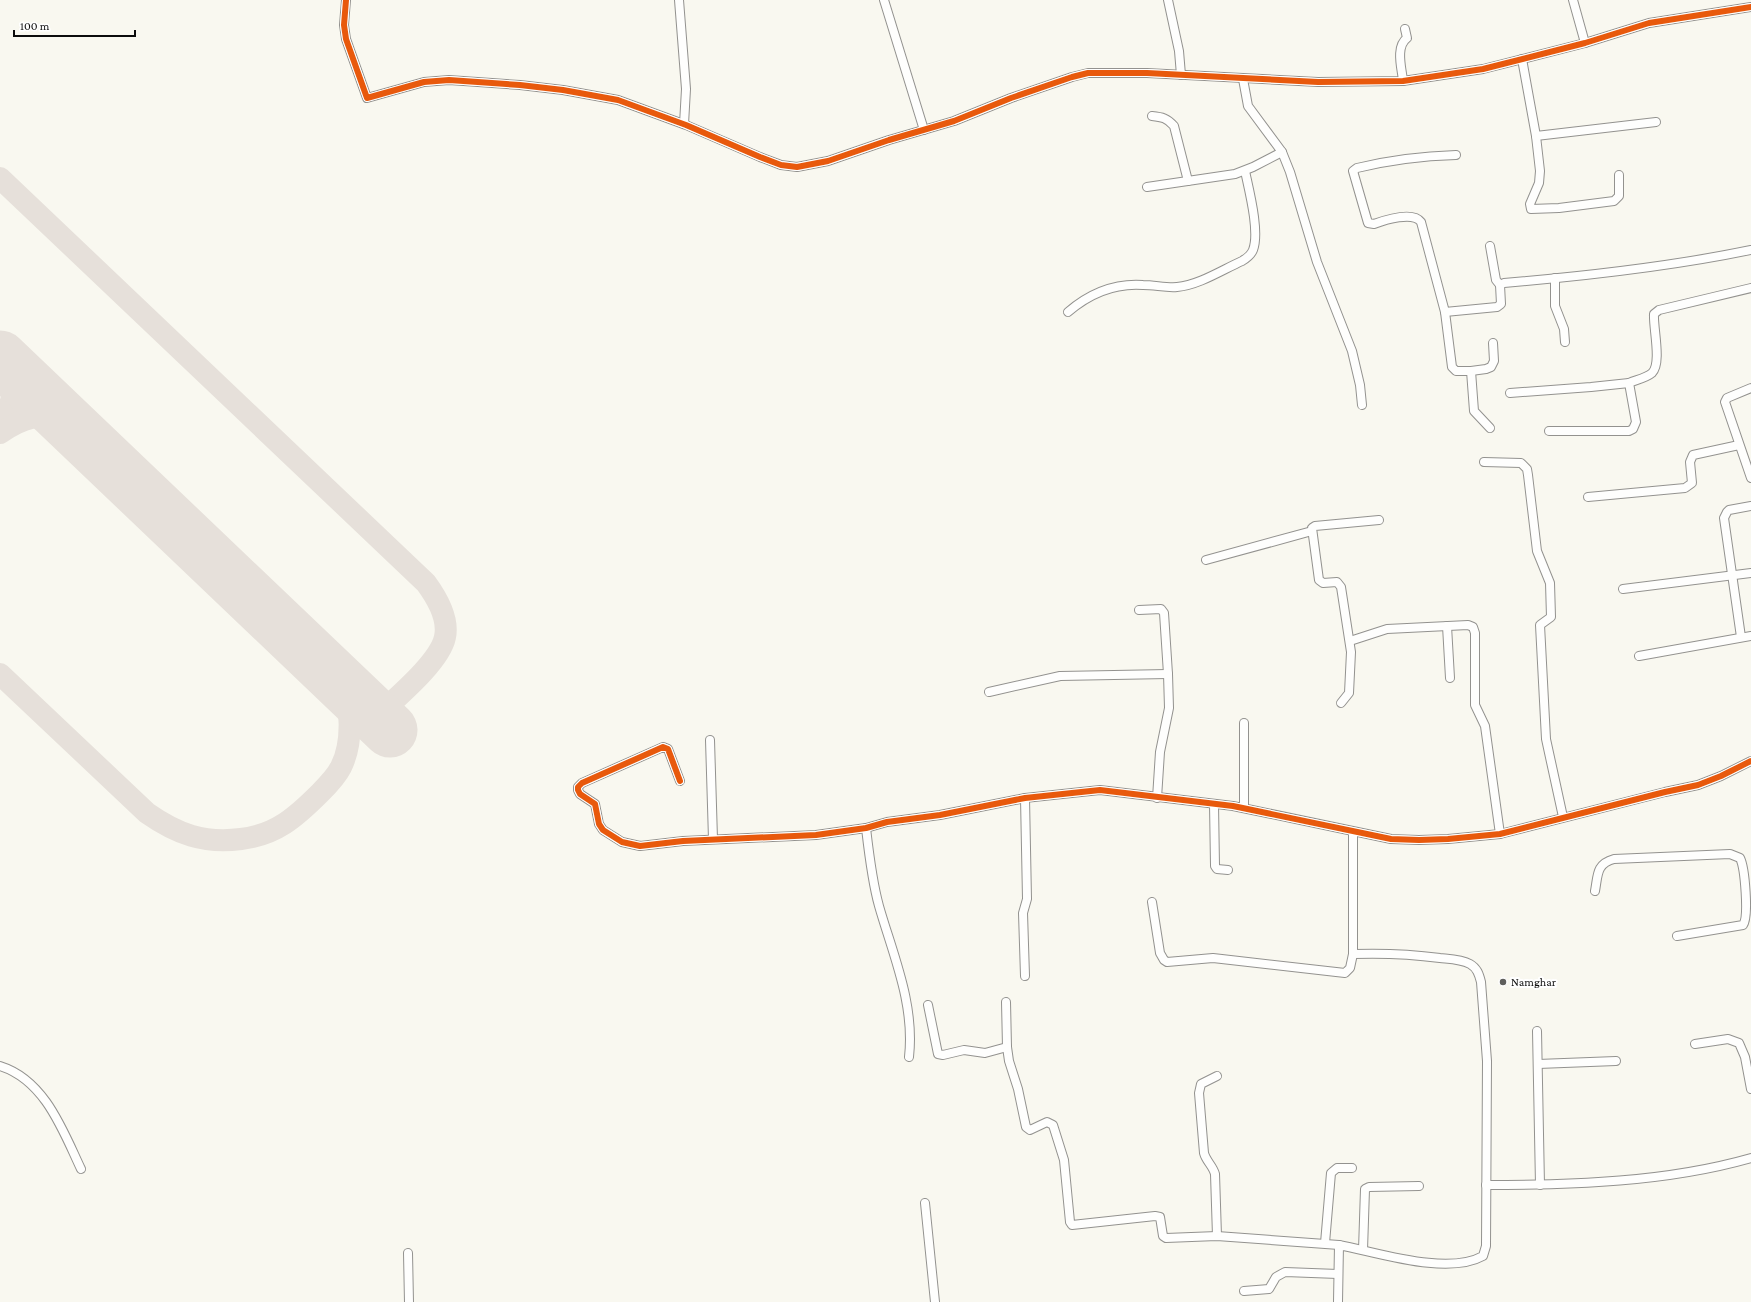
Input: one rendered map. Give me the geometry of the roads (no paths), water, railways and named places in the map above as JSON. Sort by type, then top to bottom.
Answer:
[{"type":"street","points":[[346,0],[344,25],[346,39],[367,98],[424,82],[449,80],[520,85],[563,90],[618,100],[684,124],[781,165],[797,167],[828,161],[889,140],[954,121],[1011,98],[1072,77],[1102,73],[1181,75],[1318,82],[1404,82],[1483,69],[1585,43],[1649,23],[1751,7]]},
{"type":"street","points":[[679,0],[686,89],[684,124]]},
{"type":"street","points":[[884,0],[924,130]]},
{"type":"street","points":[[1168,0],[1179,51],[1181,75]]},
{"type":"street","points":[[1573,0],[1585,43]]},
{"type":"street","points":[[1404,82],[1400,49],[1402,42],[1407,38],[1405,29]]},
{"type":"street","points":[[1522,59],[1536,136],[1540,178],[1530,204],[1531,209],[1559,208],[1614,200],[1619,196],[1619,175]]},
{"type":"street","points":[[1243,78],[1248,106],[1282,152],[1299,198],[1317,262],[1352,350],[1360,385],[1362,405]]},
{"type":"street","points":[[1152,116],[1169,120],[1174,126],[1188,181]]},
{"type":"street","points":[[1536,136],[1656,122]]},
{"type":"street","points":[[1147,187],[1245,171],[1282,152]]},
{"type":"street","points":[[1456,155],[1416,157],[1390,161],[1357,168],[1353,171],[1368,223],[1374,224],[1411,216],[1418,218],[1421,222],[1445,312],[1452,367],[1456,371],[1471,371],[1491,367],[1494,361],[1493,343]]},
{"type":"street","points":[[1068,312],[1090,296],[1105,290],[1130,285],[1177,287],[1187,285],[1249,257],[1254,246],[1255,232],[1245,171]]},
{"type":"street","points":[[1445,312],[1497,307],[1501,304],[1500,285],[1496,280],[1490,246]]},
{"type":"street","points":[[1500,285],[1504,283],[1647,268],[1751,250]]},
{"type":"street","points":[[1555,278],[1555,306],[1564,329],[1565,342]]},
{"type":"street","points":[[1510,394],[1591,388],[1629,383],[1647,376],[1653,372],[1656,367],[1653,318],[1656,311],[1751,288]]},
{"type":"street","points":[[1471,371],[1474,411],[1490,428]]},
{"type":"street","points":[[1549,431],[1629,431],[1633,429],[1636,422],[1629,383]]},
{"type":"street","points":[[1751,388],[1727,398],[1724,402],[1751,478]]},
{"type":"street","points":[[1588,497],[1690,487],[1692,483],[1690,462],[1693,455],[1739,445]]},
{"type":"street","points":[[1484,462],[1521,463],[1526,469],[1528,475],[1537,551],[1550,583],[1551,617],[1541,623],[1540,627],[1544,707],[1546,739],[1563,817]]},
{"type":"street","points":[[1741,637],[1725,515],[1729,510],[1751,506]]},
{"type":"street","points":[[1342,704],[1348,693],[1351,652],[1345,622],[1341,587],[1337,582],[1323,583],[1319,580],[1312,531],[1315,526],[1378,520]]},
{"type":"street","points":[[1206,560],[1312,531]]},
{"type":"street","points":[[1623,589],[1751,573]]},
{"type":"street","points":[[1139,610],[1163,610],[1168,674],[1168,718],[1160,752],[1156,798]]},
{"type":"street","points":[[1350,641],[1387,629],[1468,625],[1473,627],[1475,630],[1475,705],[1485,726],[1500,834]]},
{"type":"street","points":[[1447,626],[1450,678]]},
{"type":"street","points":[[1639,656],[1751,636]]},
{"type":"street","points":[[989,692],[1060,676],[1168,674]]},
{"type":"street","points":[[1244,723],[1244,808]]},
{"type":"street","points":[[710,740],[713,839]]},
{"type":"street","points":[[680,781],[668,749],[663,747],[582,783],[578,787],[578,790],[580,794],[595,804],[599,824],[603,830],[622,842],[640,846],[713,839],[816,835],[866,828],[887,822],[940,815],[1025,798],[1100,790],[1244,808],[1391,839],[1419,840],[1469,838],[1500,834],[1563,817],[1698,785],[1721,776],[1751,761]]},
{"type":"street","points":[[1025,798],[1027,899],[1023,913],[1025,976]]},
{"type":"street","points":[[1214,804],[1215,866],[1217,869],[1228,870]]},
{"type":"street","points":[[866,828],[872,876],[878,905],[901,979],[909,1015],[911,1040],[909,1057]]},
{"type":"street","points":[[1152,902],[1160,952],[1164,960],[1167,962],[1213,958],[1284,965],[1341,974],[1348,972],[1352,954],[1353,832]]},
{"type":"street","points":[[1595,891],[1598,872],[1604,863],[1614,859],[1730,854],[1740,858],[1748,885],[1746,920],[1743,926],[1676,936]]},
{"type":"street","points":[[1006,1002],[1007,1047],[1009,1061],[1018,1088],[1026,1129],[1031,1129],[1047,1122],[1053,1125],[1064,1160],[1071,1224],[1081,1226],[1129,1218],[1156,1216],[1160,1217],[1163,1236],[1166,1238],[1217,1236],[1325,1243],[1364,1250],[1391,1258],[1414,1261],[1447,1263],[1477,1259],[1482,1256],[1485,1250],[1487,1061],[1482,982],[1479,974],[1469,963],[1460,960],[1407,954],[1352,954]]},
{"type":"street","points":[[928,1005],[938,1054],[943,1055],[964,1050],[985,1053],[1007,1047]]},
{"type":"street","points":[[1537,1031],[1540,1185]]},
{"type":"street","points":[[1695,1044],[1722,1039],[1734,1040],[1738,1043],[1743,1049],[1749,1062],[1751,1089]]},
{"type":"street","points":[[1538,1064],[1616,1062]]},
{"type":"street","points":[[0,1066],[19,1075],[51,1108],[81,1169]]},
{"type":"street","points":[[1217,1076],[1201,1084],[1199,1093],[1204,1153],[1205,1158],[1214,1169],[1215,1174],[1217,1236]]},
{"type":"street","points":[[1486,1185],[1582,1183],[1692,1172],[1751,1158]]},
{"type":"street","points":[[1325,1243],[1331,1173],[1333,1169],[1337,1168],[1352,1168]]},
{"type":"street","points":[[1364,1250],[1365,1189],[1369,1187],[1419,1186]]},
{"type":"street","points":[[925,1203],[935,1302]]},
{"type":"street","points":[[1338,1302],[1339,1245]]},
{"type":"street","points":[[408,1253],[409,1302]]},
{"type":"street","points":[[1244,1291],[1269,1289],[1276,1277],[1285,1272],[1338,1274]]},
{"type":"place","name":"Namghar","points":[[1503,982]]}]
